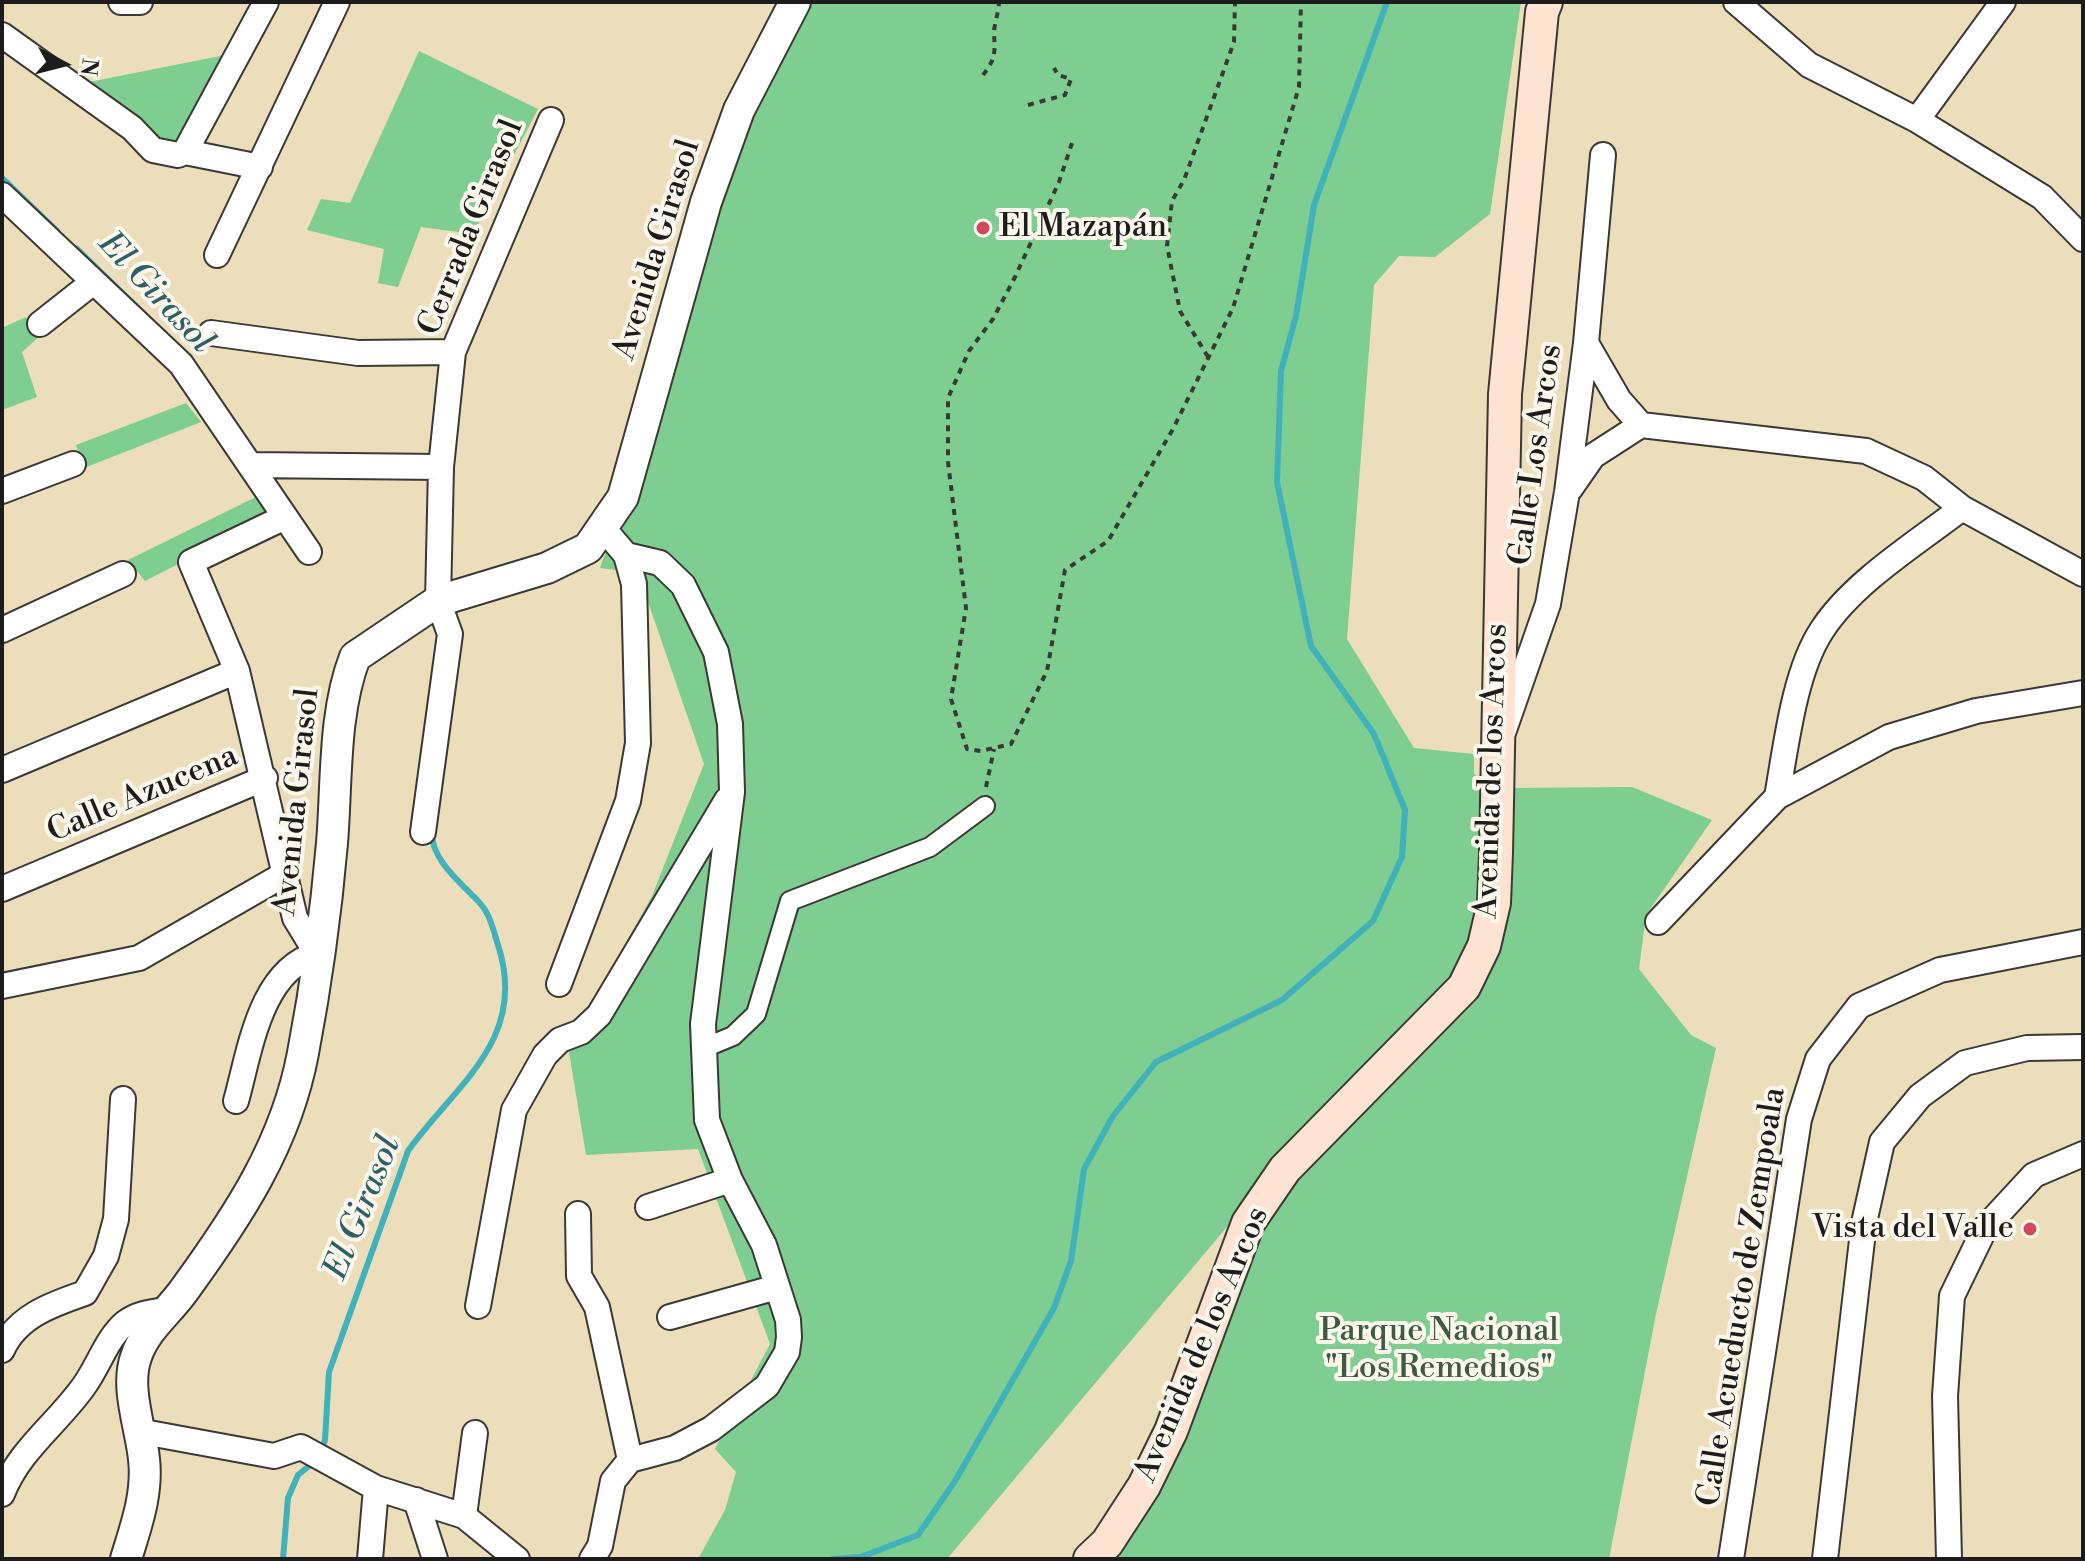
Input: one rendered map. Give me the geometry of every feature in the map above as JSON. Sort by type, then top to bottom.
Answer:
[{"type":"main road","name":"Avenida de los Arcos","points":[[1090,1559],[1107,1543],[1144,1486],[1171,1431],[1248,1223],[1285,1169],[1464,987],[1484,946],[1494,903],[1505,394],[1542,12],[1546,2]]},
{"type":"street","points":[[121,2],[140,2]]},
{"type":"street","points":[[185,152],[266,2]]},
{"type":"street","points":[[217,255],[337,2]]},
{"type":"street","name":"Avenida Girasol","points":[[126,1559],[144,1493],[144,1457],[138,1431],[135,1359],[149,1331],[172,1309],[243,1208],[282,1128],[303,1053],[332,848],[348,674],[355,657],[438,601],[547,568],[588,548],[604,529],[623,497],[706,202],[739,110],[795,2]]},
{"type":"street","points":[[1736,2],[1809,65],[1917,120],[2042,197],[2083,239]]},
{"type":"street","points":[[1917,120],[2003,2]]},
{"type":"street","points":[[2,35],[132,128],[153,150],[178,155],[185,152],[260,167]]},
{"type":"street","name":"Cerrada Girasol","points":[[438,601],[441,467],[453,352],[551,120]]},
{"type":"street","name":"Calle Los Arcos","points":[[1496,755],[1548,604],[1567,492],[1586,343],[1603,155]]},
{"type":"street","points":[[2,195],[181,364],[309,552]]},
{"type":"street","points":[[40,324],[92,283]]},
{"type":"street","points":[[211,333],[358,353],[453,352]]},
{"type":"street","points":[[1586,343],[1619,400],[1641,425]]},
{"type":"street","points":[[1567,492],[1593,456],[1641,425],[1866,451],[1924,478],[1962,508],[2083,574]]},
{"type":"street","points":[[2,491],[73,464]]},
{"type":"street","points":[[251,465],[441,467]]},
{"type":"street","points":[[1777,797],[1795,696],[1821,630],[1868,581],[1962,508]]},
{"type":"street","points":[[236,1101],[267,1001],[297,959],[317,954],[295,918],[265,778],[237,671],[191,562],[283,518]]},
{"type":"street","points":[[559,984],[628,801],[638,743],[634,584],[626,555],[604,529]]},
{"type":"street","points":[[592,1559],[600,1546],[613,1481],[630,1460],[675,1448],[711,1429],[767,1386],[787,1352],[789,1337],[788,1320],[764,1245],[730,1180],[707,1120],[703,1024],[732,792],[730,724],[716,652],[683,585],[660,563],[626,555]]},
{"type":"street","points":[[2,630],[123,574]]},
{"type":"street","points":[[423,832],[450,634],[438,601]]},
{"type":"street","points":[[2,770],[237,671]]},
{"type":"street","points":[[1658,922],[1777,797],[1889,737],[1976,711],[2083,693]]},
{"type":"street","name":"Calle Azucena","points":[[2,889],[265,778]]},
{"type":"street","points":[[478,1306],[514,1110],[545,1055],[560,1040],[581,1032],[599,1015],[732,792]]},
{"type":"street","points":[[704,1048],[733,1036],[756,1014],[790,901],[930,847],[985,806]]},
{"type":"street","points":[[2,986],[139,958],[285,874]]},
{"type":"street","name":"Calle Acueducto de Zempoala","points":[[1731,1559],[1799,1119],[1818,1059],[1859,1006],[1940,970],[2083,942]]},
{"type":"street","points":[[1825,1559],[1864,1223],[1882,1142],[1920,1096],[1965,1063],[2027,1048],[2083,1047]]},
{"type":"street","points":[[2,1350],[7,1338],[39,1309],[85,1293],[106,1256],[116,1219],[123,1099]]},
{"type":"street","points":[[1949,1559],[1945,1396],[1952,1296],[1985,1228],[2034,1175],[2083,1154]]},
{"type":"street","points":[[648,1207],[730,1180]]},
{"type":"street","points":[[578,1214],[579,1276],[597,1307],[630,1460]]},
{"type":"street","points":[[670,1317],[777,1287]]},
{"type":"street","points":[[6,1484],[86,1384],[121,1326],[137,1314],[172,1309]]},
{"type":"street","points":[[138,1431],[274,1456],[301,1447],[376,1488],[464,1516],[517,1559]]},
{"type":"street","points":[[464,1516],[475,1433]]},
{"type":"street","points":[[2,1449],[6,1484]]},
{"type":"street","points":[[370,1559],[376,1488]]},
{"type":"street","points":[[416,1500],[435,1559]]},
{"type":"path","points":[[983,75],[997,45],[994,31],[999,19],[999,2]]},
{"type":"path","points":[[1208,357],[1180,311],[1167,246],[1172,201],[1184,180],[1234,42],[1235,2]]},
{"type":"path","points":[[1072,143],[1059,182],[1015,277],[993,319],[969,351],[948,398],[948,462],[966,608],[951,699],[967,749],[1011,744],[1047,671],[1065,570],[1108,541],[1173,429],[1233,308],[1299,87],[1301,2]]},
{"type":"path","points":[[1028,105],[1065,95],[1071,79],[1058,75],[1054,68]]},
{"type":"path","points":[[985,806],[994,748]]},
{"type":"green space","name":"Parque Nacional \"Los Remedios\"","points":[[810,2],[1521,2],[1490,214],[1435,257],[1399,256],[1374,285],[1347,639],[1414,748],[1474,754],[1474,774],[1505,788],[1632,787],[1712,820],[1646,915],[1639,969],[1691,1035],[1716,1048],[1656,1314],[1609,1559],[1097,1559],[1264,1233],[1237,1215],[947,1559],[698,1559],[725,1510],[736,1472],[715,1449],[770,1344],[698,1149],[586,1155],[568,1046],[652,896],[704,764],[638,573],[600,568],[637,465],[753,104]]},
{"type":"green space","points":[[419,51],[538,109],[473,234],[421,227],[398,287],[378,283],[384,249],[307,230],[321,199],[350,203]]},
{"type":"green space","points":[[225,55],[179,148],[156,148],[84,83]]},
{"type":"green space","points":[[26,317],[40,336],[22,352],[37,397],[2,410],[2,328]]},
{"type":"green space","points":[[186,403],[201,422],[84,468],[76,445]]},
{"type":"green space","points":[[256,497],[269,518],[145,581],[128,560]]},
{"type":"waterway","points":[[833,1559],[861,1557],[918,1535],[955,1481],[1054,1308],[1071,1261],[1084,1169],[1113,1116],[1156,1062],[1282,1000],[1373,921],[1402,857],[1405,810],[1374,734],[1311,646],[1277,482],[1281,371],[1296,316],[1314,205],[1387,2]]},
{"type":"waterway","name":"El Girasol","points":[[2,178],[57,231]]},
{"type":"waterway","name":"El Girasol","points":[[77,249],[152,322]]},
{"type":"waterway","name":"El Girasol","points":[[321,1452],[325,1440],[329,1372],[408,1151],[482,1059],[495,1035],[503,1008],[505,978],[491,922],[482,906],[436,852],[432,833]]},
{"type":"waterway","name":"El Girasol","points":[[283,1559],[288,1498],[298,1475],[315,1461]]},
{"type":"place","name":"El Mazapán","points":[[983,228]]},
{"type":"place","name":"Vista del Valle","points":[[2030,1229]]}]
